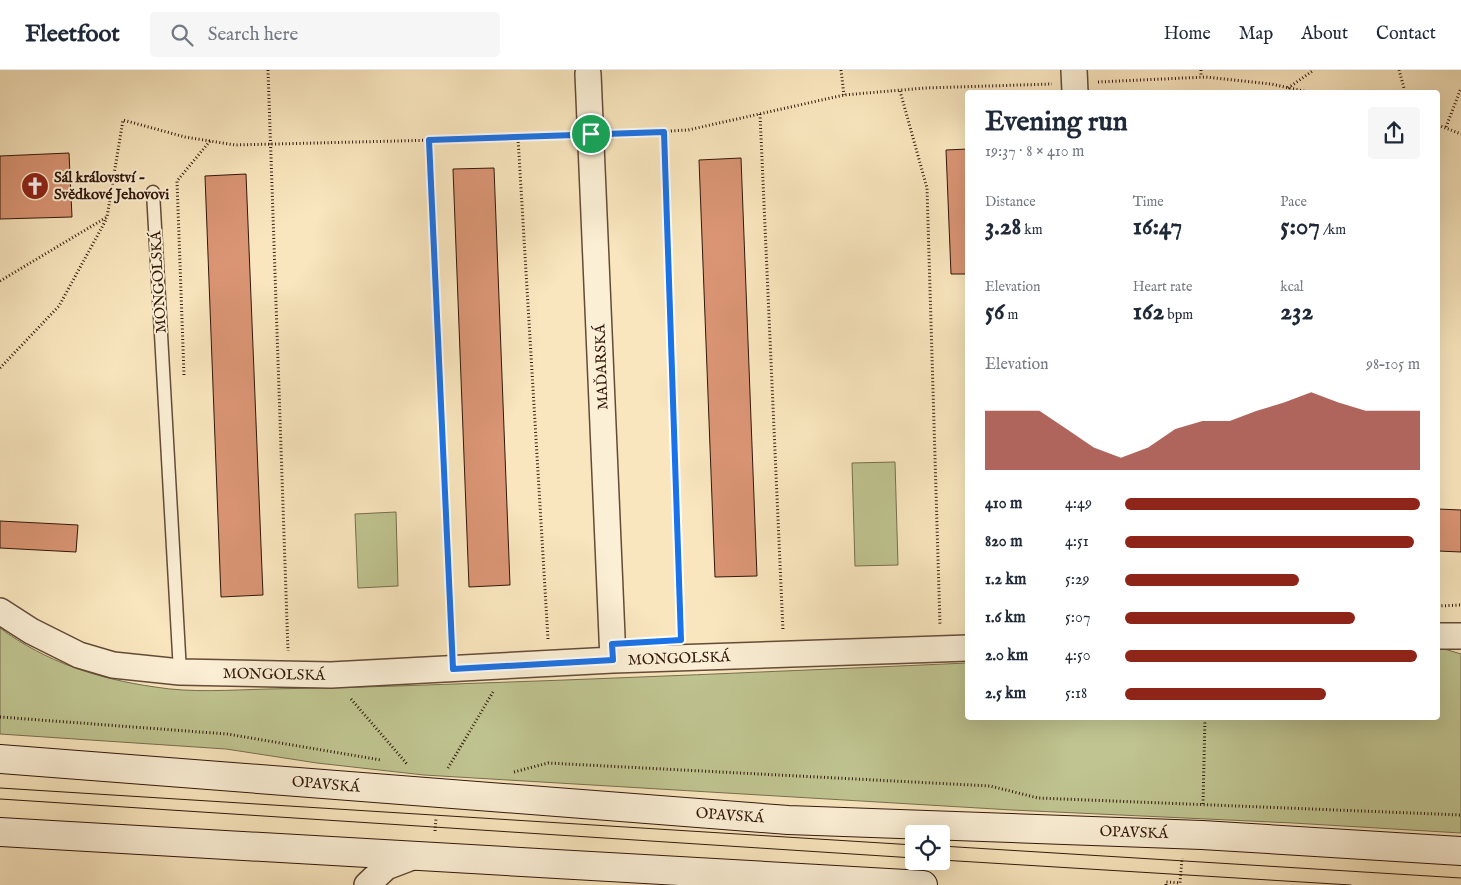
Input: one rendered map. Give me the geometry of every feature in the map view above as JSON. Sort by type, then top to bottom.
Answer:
[{"type":"main road","name":"OPAVSKÁ","points":[[0,759],[788,820],[1202,835],[1461,851]]},
{"type":"main road","points":[[0,832],[923,885]]},
{"type":"street","name":"MAĎARSKÁ","points":[[588,74],[613,660]]},
{"type":"street","name":"MONGOLSKÁ","points":[[0,611],[31,631],[79,655],[112,665],[180,672],[331,676],[613,660],[965,648]]},
{"type":"street","points":[[1440,636],[1461,636]]},
{"type":"street","points":[[367,885],[377,873],[386,867],[417,856]]},
{"type":"lane","name":"MONGOLSKÁ","points":[[152,192],[180,672]]},
{"type":"path","points":[[268,70],[269,144],[288,659]]},
{"type":"path","points":[[841,70],[844,95]]},
{"type":"path","points":[[1201,70],[1201,77]]},
{"type":"path","points":[[1288,88],[1314,70]]},
{"type":"path","points":[[1399,70],[1404,90]]},
{"type":"path","points":[[0,368],[59,306],[107,217],[123,120],[185,137],[236,145],[518,138],[688,130],[844,95],[900,90],[1201,77],[1271,84],[1298,90]]},
{"type":"path","points":[[1446,128],[1461,88]]},
{"type":"path","points":[[900,90],[926,188],[940,631]]},
{"type":"path","points":[[760,114],[784,636]]},
{"type":"path","points":[[1440,126],[1461,134]]},
{"type":"path","points":[[664,132],[681,640]]},
{"type":"path","points":[[518,138],[548,648]]},
{"type":"path","points":[[429,140],[453,669]]},
{"type":"path","points":[[184,379],[177,181],[210,141]]},
{"type":"path","points":[[0,281],[107,217]]},
{"type":"path","points":[[1440,606],[1461,605]]},
{"type":"path","points":[[442,773],[448,768],[509,666]]},
{"type":"path","points":[[331,676],[407,765],[397,763]]},
{"type":"path","points":[[0,717],[227,734],[388,761]]},
{"type":"path","points":[[512,772],[548,763],[990,786],[1038,798],[1461,815]]},
{"type":"green space","points":[[895,462],[898,565],[855,566],[852,463]]},
{"type":"green space","points":[[396,512],[398,586],[358,588],[355,514]]},
{"type":"green space","points":[[0,628],[54,660],[93,674],[134,684],[197,691],[494,683],[965,663],[965,720],[1440,720],[1440,648],[1461,654],[1461,833],[1012,810],[424,775],[317,763],[226,749],[0,734]]},
{"type":"building","points":[[965,149],[965,274],[951,274],[946,150]]},
{"type":"building","name":"Sál království - Svědkové Jehovovi","points":[[69,153],[72,217],[0,219],[0,156]]},
{"type":"building","points":[[741,158],[757,576],[715,577],[699,160]]},
{"type":"building","points":[[494,168],[510,585],[469,587],[453,169]]},
{"type":"building","points":[[246,174],[263,595],[221,597],[205,176]]},
{"type":"building","points":[[1440,509],[1461,510],[1461,552],[1440,551]]},
{"type":"building","points":[[0,521],[78,525],[76,552],[0,548]]},
{"type":"tram line","points":[[0,788],[905,844]]},
{"type":"tram line","points":[[0,799],[905,857]]},
{"type":"tram line","points":[[950,847],[1461,878]]},
{"type":"tram line","points":[[950,861],[1351,885]]},
{"type":"place","name":"Sál království - Svědkové Jehovovi","points":[[35,186]]},
{"type":"route","points":[[664,132],[681,640],[612,644],[613,660],[453,669],[429,140],[591,134],[664,132]]}]
